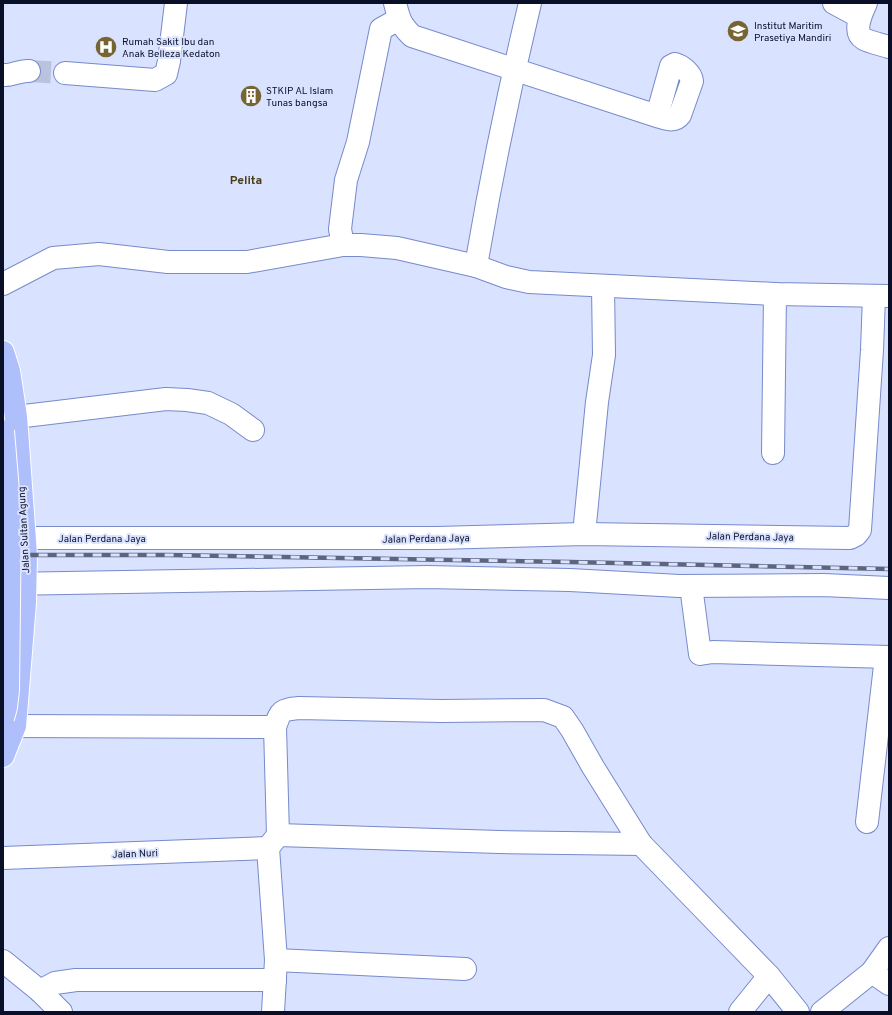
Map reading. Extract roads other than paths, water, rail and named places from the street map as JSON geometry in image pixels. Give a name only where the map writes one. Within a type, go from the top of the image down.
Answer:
[{"type":"main road","name":"Jalan Sultan Agung","points":[[3,352],[9,371],[11,453],[25,538],[26,555],[26,584],[9,722],[3,756]]},
{"type":"main road","points":[[9,722],[6,707],[8,690],[10,424]]},
{"type":"street","points":[[66,73],[155,80],[166,74],[170,61],[176,3]]},
{"type":"street","points":[[476,266],[514,69],[530,3]]},
{"type":"street","points":[[834,3],[862,18],[864,39],[889,47]]},
{"type":"street","points":[[343,245],[340,229],[346,180],[358,142],[381,29],[397,11],[404,28],[412,36],[657,116]]},
{"type":"street","points":[[3,76],[8,76],[24,70],[29,71]]},
{"type":"street","points":[[3,284],[53,258],[99,254],[168,262],[247,262],[343,245],[361,245],[397,248],[476,266],[506,277],[529,282],[775,294],[882,296],[880,350]]},
{"type":"street","points":[[584,534],[597,402],[604,355],[603,286]]},
{"type":"street","points":[[773,453],[775,294]]},
{"type":"street","name":"Jalan Perdana Jaya","points":[[3,538],[438,538],[584,534],[850,538],[856,535],[860,530],[880,350]]},
{"type":"street","points":[[10,424],[166,399],[208,403],[231,414],[253,430]]},
{"type":"street","points":[[3,584],[427,577],[570,580],[679,586],[823,585],[889,588]]},
{"type":"street","points":[[691,586],[700,654],[713,652],[888,657],[867,822]]},
{"type":"street","points":[[273,1012],[276,970],[273,842],[275,727],[279,716],[285,710],[299,708],[441,711],[544,710],[563,717],[572,730],[592,767],[641,844],[769,976],[798,1012]]},
{"type":"street","points":[[9,722],[275,727]]},
{"type":"street","name":"Jalan Nuri","points":[[3,858],[273,842],[499,842],[641,844]]},
{"type":"street","points":[[822,1012],[880,978],[889,948]]},
{"type":"street","points":[[3,961],[40,991],[61,1012]]},
{"type":"street","points":[[40,991],[55,983],[76,980],[276,970],[465,969]]},
{"type":"street","points":[[740,1012],[769,976]]},
{"type":"tunnel","points":[[29,71],[65,73]]},
{"type":"railway","points":[[3,551],[26,555],[169,555],[889,569]]},
{"type":"place","name":"Institut Maritim Prasetiya Mandiri","points":[[738,31]]},
{"type":"place","name":"Rumah Sakit Ibu dan Anak Belleza Kedaton","points":[[106,47]]},
{"type":"place","name":"STKIP AL Islam Tunas bangsa","points":[[251,96]]},
{"type":"district","name":"Pelita","points":[[246,180]]}]
